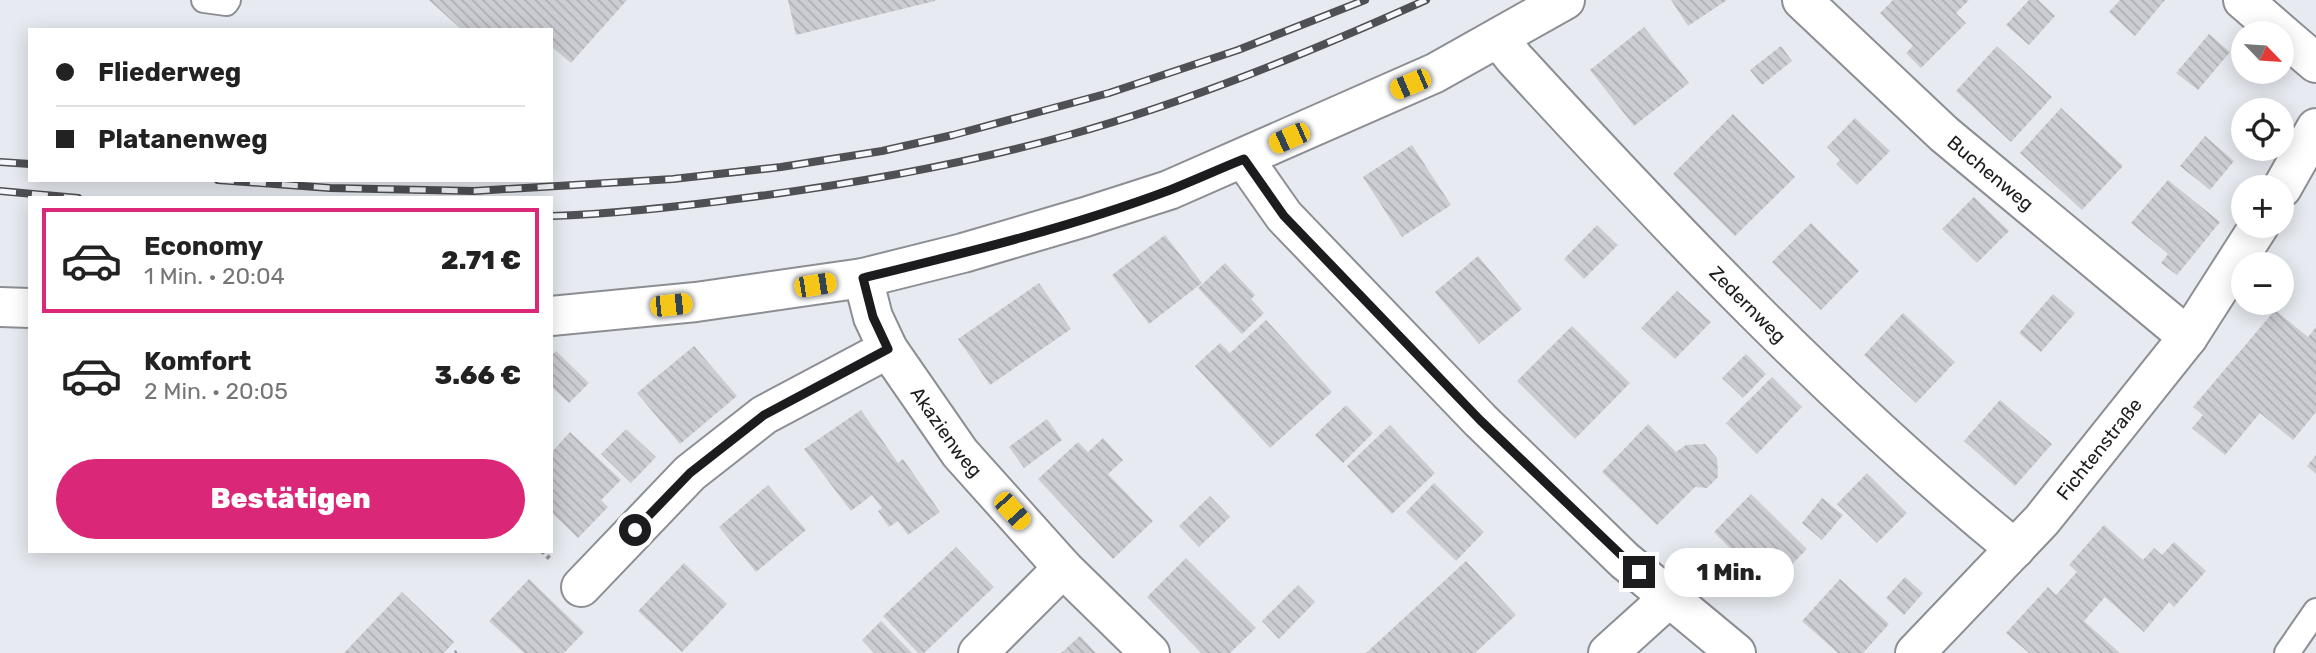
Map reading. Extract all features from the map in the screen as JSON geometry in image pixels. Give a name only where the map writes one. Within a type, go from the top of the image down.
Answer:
[{"type":"street","points":[[553,316],[696,302],[863,278],[964,253],[1085,217],[1169,190],[1244,159],[1434,73],[1565,0]]},
{"type":"street","name":"Buchenweg","points":[[1802,0],[1944,134],[2188,337]]},
{"type":"street","points":[[2243,0],[2266,21]]},
{"type":"street","name":"Zedernweg","points":[[1499,39],[1646,202],[1757,313],[1875,429],[2015,550]]},
{"type":"street","points":[[2294,45],[2316,63]]},
{"type":"street","points":[[2289,175],[2316,128]]},
{"type":"street","points":[[1244,159],[1284,216],[1480,420],[1624,560],[1736,653]]},
{"type":"street","name":"Fichtenstraße","points":[[1915,653],[2042,520],[2188,337],[2251,238]]},
{"type":"street","name":"Akazienweg","points":[[863,278],[873,317],[888,349],[960,453],[1063,568],[1150,653]]},
{"type":"street","points":[[0,307],[28,308]]},
{"type":"street","points":[[580,587],[690,473],[764,415],[888,349]]},
{"type":"street","points":[[978,653],[1063,568]]},
{"type":"street","points":[[1608,653],[1670,597]]},
{"type":"lane","points":[[204,0],[226,3],[228,0]]},
{"type":"lane","points":[[2287,653],[2316,611]]},
{"type":"building","points":[[429,0],[627,0],[571,63],[553,48],[553,28],[460,28]]},
{"type":"building","points":[[788,0],[935,0],[935,1],[796,35]]},
{"type":"building","points":[[1671,0],[1727,0],[1688,26]]},
{"type":"building","points":[[1893,0],[1969,0],[1956,13],[1966,23],[1921,68],[1906,53],[1913,46],[1880,13]]},
{"type":"building","points":[[2029,0],[2038,0],[2055,16],[2029,45],[2006,25]]},
{"type":"building","points":[[2120,0],[2165,0],[2135,36],[2109,12]]},
{"type":"building","points":[[1644,27],[1689,83],[1634,126],[1590,70]]},
{"type":"building","points":[[2209,34],[2230,52],[2198,90],[2176,73]]},
{"type":"building","points":[[1781,46],[1792,61],[1762,85],[1750,70]]},
{"type":"building","points":[[1997,46],[2052,97],[2011,142],[1956,91]]},
{"type":"building","points":[[2061,108],[2123,166],[2082,210],[2020,153]]},
{"type":"building","points":[[1733,114],[1795,177],[1735,236],[1673,174]]},
{"type":"building","points":[[1855,118],[1890,151],[1857,185],[1836,164],[1840,160],[1827,147]]},
{"type":"building","points":[[2205,136],[2234,161],[2210,190],[2180,166]]},
{"type":"building","points":[[1412,145],[1451,205],[1402,237],[1363,177]]},
{"type":"building","points":[[2168,180],[2220,222],[2177,275],[2161,263],[2168,254],[2131,223]]},
{"type":"building","points":[[1974,197],[2009,231],[1977,263],[1942,229]]},
{"type":"building","points":[[1811,223],[1859,271],[1821,310],[1772,262]]},
{"type":"building","points":[[1597,225],[1618,245],[1584,279],[1564,259]]},
{"type":"building","points":[[1165,235],[1202,283],[1149,324],[1112,275]]},
{"type":"building","points":[[1478,256],[1522,309],[1479,344],[1435,292]]},
{"type":"building","points":[[1225,263],[1255,295],[1251,299],[1264,313],[1242,334],[1198,288]]},
{"type":"building","points":[[1039,283],[1071,329],[990,385],[958,339]]},
{"type":"building","points":[[1677,291],[1711,322],[1675,359],[1641,328]]},
{"type":"building","points":[[2053,294],[2075,313],[2041,352],[2019,333]]},
{"type":"building","points":[[1903,313],[1955,362],[1916,403],[1864,355]]},
{"type":"building","points":[[2271,315],[2281,315],[2308,337],[2316,327],[2316,412],[2293,440],[2260,413],[2225,455],[2192,428],[2203,415],[2193,407]]},
{"type":"building","points":[[1266,320],[1332,392],[1270,448],[1195,366],[1220,343],[1230,353]]},
{"type":"building","points":[[1572,326],[1630,383],[1575,439],[1517,381]]},
{"type":"building","points":[[694,346],[737,396],[680,444],[637,393]]},
{"type":"building","points":[[556,351],[589,383],[569,403],[553,388],[553,354]]},
{"type":"building","points":[[1746,354],[1766,374],[1743,398],[1722,378]]},
{"type":"building","points":[[1772,377],[1802,407],[1757,454],[1726,423]]},
{"type":"building","points":[[2000,400],[2052,444],[2015,486],[1964,441]]},
{"type":"building","points":[[1346,405],[1373,433],[1343,463],[1315,435]]},
{"type":"building","points":[[861,410],[898,463],[903,459],[940,512],[908,535],[898,521],[889,527],[878,511],[882,508],[872,495],[851,511],[804,449]]},
{"type":"building","points":[[1047,419],[1062,440],[1024,468],[1009,447]]},
{"type":"building","points":[[1648,424],[1676,452],[1686,445],[1705,444],[1717,458],[1718,477],[1707,488],[1695,487],[1657,525],[1602,472]]},
{"type":"building","points":[[1390,425],[1435,473],[1392,514],[1347,466]]},
{"type":"building","points":[[626,429],[656,457],[631,483],[601,454]]},
{"type":"building","points":[[570,432],[621,480],[601,500],[608,507],[578,538],[553,514],[553,451]]},
{"type":"building","points":[[1103,438],[1123,460],[1108,474],[1153,521],[1113,559],[1038,479],[1078,442],[1088,452]]},
{"type":"building","points":[[2316,455],[2316,474],[2307,466]]},
{"type":"building","points":[[1867,473],[1907,513],[1877,543],[1837,504]]},
{"type":"building","points":[[1434,483],[1484,532],[1456,561],[1406,512]]},
{"type":"building","points":[[768,485],[806,530],[756,572],[719,527]]},
{"type":"building","points":[[1751,494],[1807,549],[1770,587],[1750,567],[1738,578],[1724,564],[1735,553],[1714,532]]},
{"type":"building","points":[[1210,496],[1230,517],[1199,547],[1179,526]]},
{"type":"building","points":[[1822,498],[1843,515],[1822,540],[1802,523]]},
{"type":"building","points":[[2104,525],[2143,560],[2154,548],[2162,555],[2174,542],[2206,571],[2174,607],[2169,602],[2144,632],[2105,597],[2084,621],[2120,653],[2029,653],[2006,633],[2048,587],[2056,595],[2077,572],[2069,565]]},
{"type":"building","points":[[956,547],[994,587],[924,653],[918,653],[883,616]]},
{"type":"building","points":[[1186,558],[1256,628],[1230,653],[1201,653],[1147,597]]},
{"type":"building","points":[[1466,561],[1516,615],[1475,653],[1366,653]]},
{"type":"building","points":[[684,563],[727,604],[682,652],[638,611]]},
{"type":"building","points":[[1905,577],[1923,593],[1904,615],[1886,598]]},
{"type":"building","points":[[529,579],[584,632],[564,653],[524,653],[489,621]]},
{"type":"building","points":[[1840,579],[1889,624],[1863,653],[1838,653],[1802,621]]},
{"type":"building","points":[[1298,585],[1315,602],[1279,639],[1262,621]]},
{"type":"building","points":[[402,592],[454,642],[444,653],[344,653]]},
{"type":"building","points":[[881,621],[912,653],[874,653],[862,640]]},
{"type":"building","points":[[1080,636],[1096,653],[1061,653]]},
{"type":"railway","points":[[246,182],[330,188],[474,191],[673,179],[781,167],[882,151],[1109,93],[1238,50],[1365,0]]},
{"type":"railway","points":[[553,216],[652,209],[792,192],[911,172],[990,155],[1069,135],[1160,107],[1294,57],[1426,0]]},
{"type":"railway","points":[[0,162],[28,164]]},
{"type":"railway","points":[[0,191],[56,196]]},
{"type":"route","points":[[635,530],[690,473],[764,415],[888,349],[873,317],[863,278],[964,253],[1085,217],[1169,190],[1244,159],[1284,216],[1480,420],[1639,572]]}]
